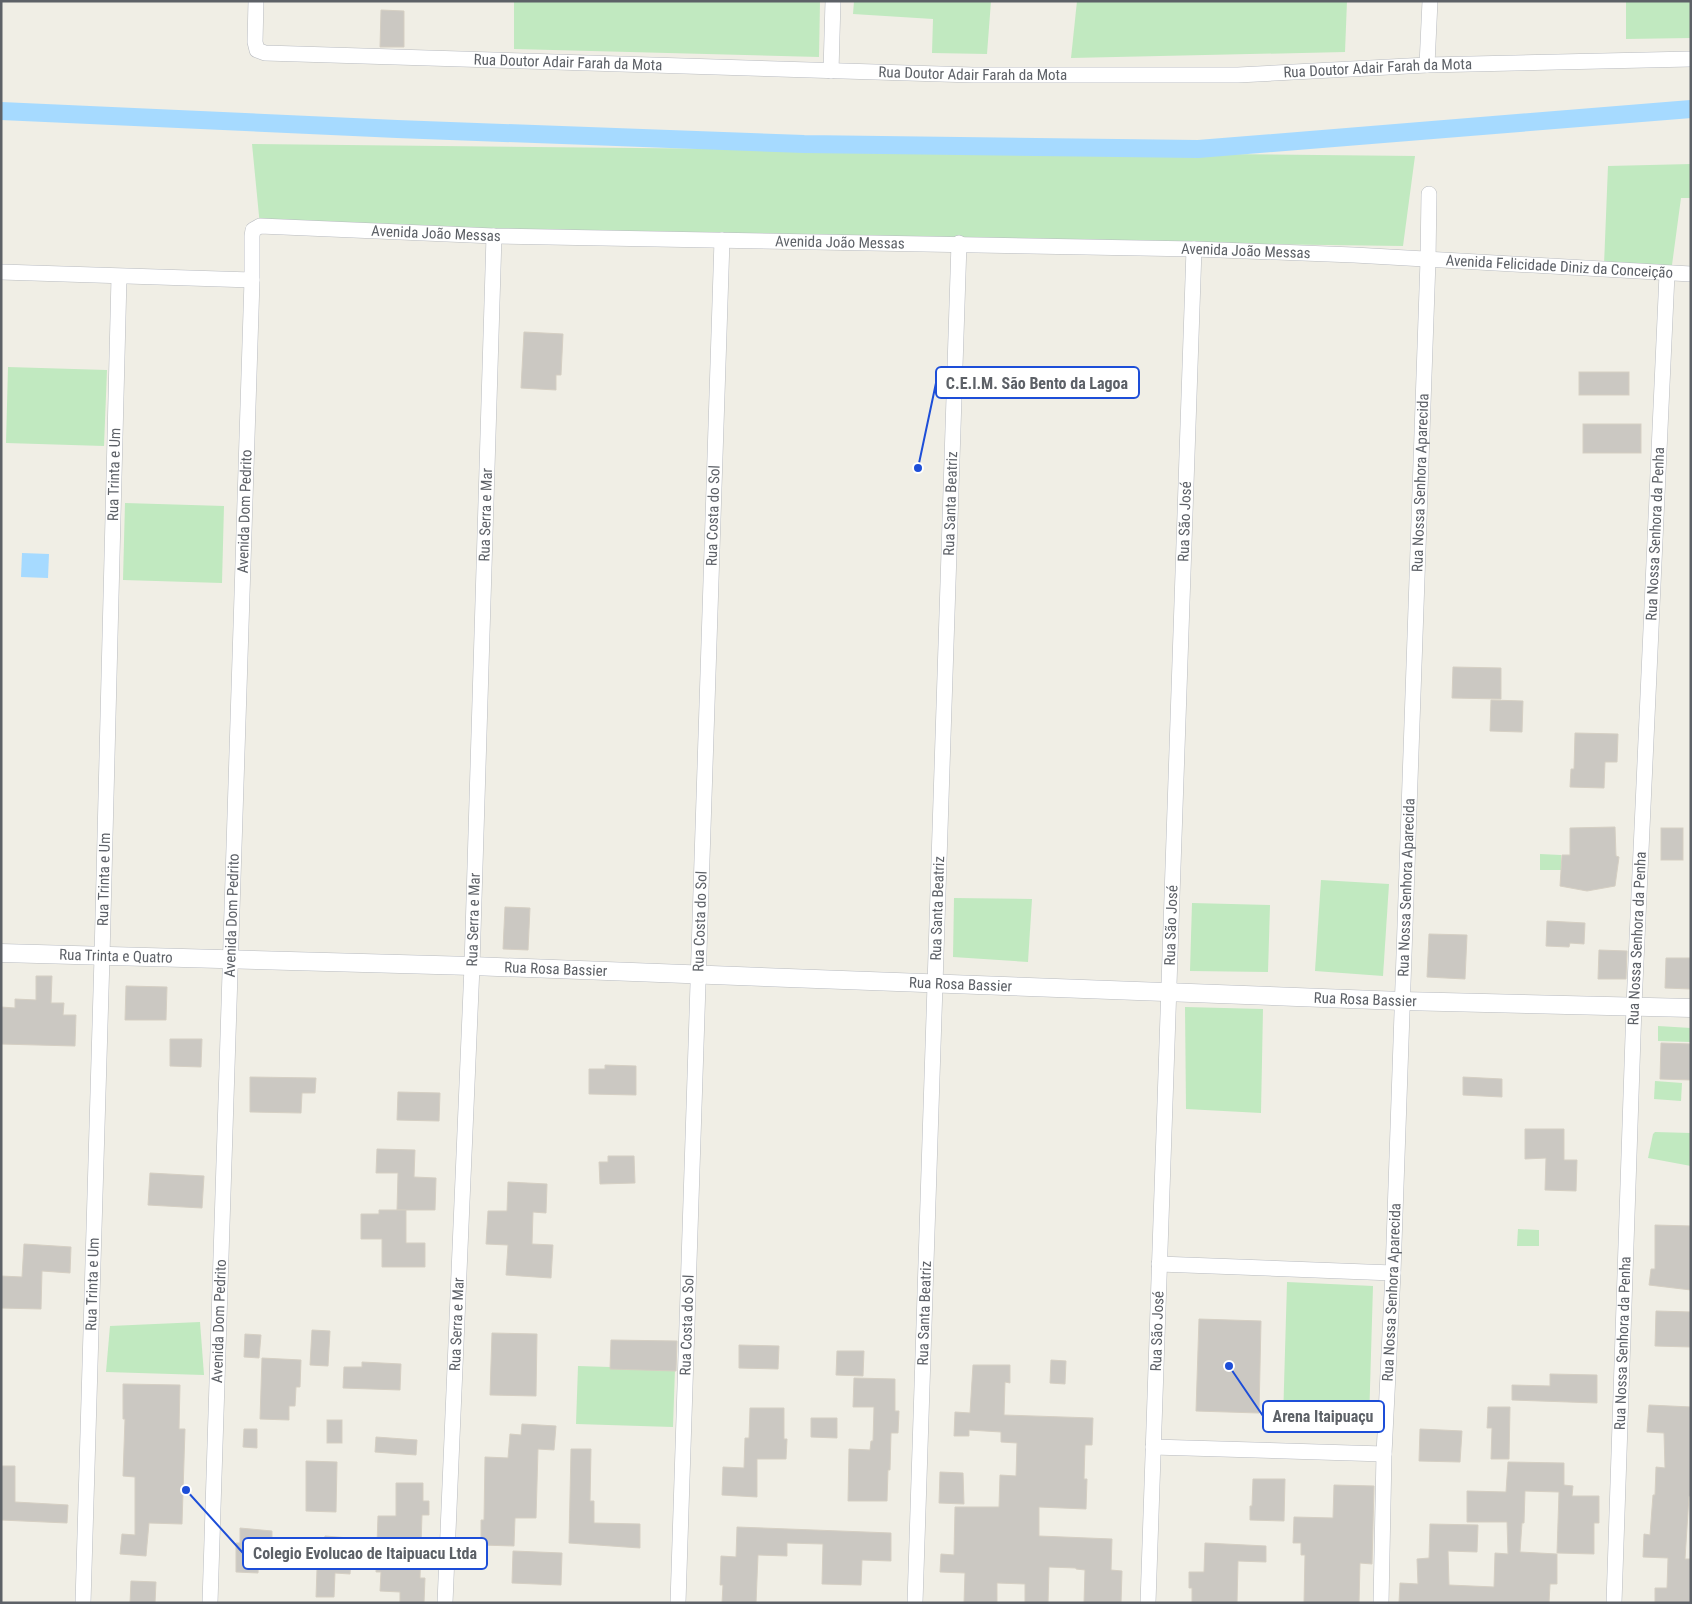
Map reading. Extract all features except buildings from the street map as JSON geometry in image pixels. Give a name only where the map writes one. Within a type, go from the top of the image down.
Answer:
[{"type":"street","name":"Rua Doutor Adair Farah da Mota","points":[[256,1],[256,50],[265,53],[973,75],[1238,75],[1427,66],[1691,59]]},
{"type":"street","points":[[831,70],[833,1]]},
{"type":"street","points":[[1427,66],[1430,1]]},
{"type":"street","name":"Rua Nossa Senhora Aparecida","points":[[1381,1603],[1384,1454],[1393,1272],[1429,194]]},
{"type":"street","name":"Avenida João Messas","points":[[253,230],[260,226],[494,236],[1194,249],[1354,255],[1428,260]]},
{"type":"street","name":"Avenida Dom Pedrito","points":[[210,1603],[253,230]]},
{"type":"street","name":"Rua Serra e Mar","points":[[445,1603],[472,966],[494,236]]},
{"type":"street","name":"Rua Costa do Sol","points":[[678,1603],[700,974],[722,240]]},
{"type":"street","name":"Rua Santa Beatriz","points":[[915,1603],[959,244]]},
{"type":"street","name":"Rua São José","points":[[1148,1603],[1158,1264],[1194,249]]},
{"type":"street","name":"Avenida Felicidade Diniz da Conceição","points":[[1428,260],[1691,274]]},
{"type":"street","points":[[1,272],[252,280]]},
{"type":"street","name":"Rua Nossa Senhora da Penha","points":[[1614,1603],[1634,1006],[1667,274]]},
{"type":"street","name":"Rua Trinta e Um","points":[[82,1603],[102,957],[119,277]]},
{"type":"street","name":"Rua Trinta e Quatro","points":[[1,953],[230,959]]},
{"type":"street","name":"Rua Rosa Bassier","points":[[230,959],[936,982],[1402,1001],[1691,1008]]},
{"type":"street","points":[[1158,1264],[1393,1272]]},
{"type":"street","points":[[1153,1447],[1384,1454]]},
{"type":"green space","points":[[514,1],[820,1],[819,57],[514,49]]},
{"type":"green space","points":[[854,1],[991,1],[987,54],[932,53],[933,19],[853,14]]},
{"type":"green space","points":[[1077,1],[1347,1],[1345,52],[1071,58]]},
{"type":"green space","points":[[1626,1],[1691,1],[1691,38],[1626,39]]},
{"type":"green space","points":[[252,144],[1415,156],[1403,246],[253,230],[260,226]]},
{"type":"green space","points":[[1691,164],[1691,198],[1681,198],[1672,265],[1604,265],[1608,166]]},
{"type":"green space","points":[[8,367],[107,370],[104,446],[6,443]]},
{"type":"green space","points":[[125,503],[224,506],[222,583],[123,580]]},
{"type":"green space","points":[[1540,854],[1561,855],[1561,870],[1540,870]]},
{"type":"green space","points":[[1321,880],[1389,884],[1383,976],[1315,971]]},
{"type":"green space","points":[[954,898],[1032,899],[1028,962],[953,957]]},
{"type":"green space","points":[[1192,903],[1270,905],[1268,972],[1190,971]]},
{"type":"green space","points":[[1185,1007],[1263,1009],[1261,1113],[1186,1109]]},
{"type":"green space","points":[[1658,1026],[1691,1028],[1691,1042],[1658,1041]]},
{"type":"green space","points":[[1655,1081],[1682,1083],[1681,1101],[1654,1099]]},
{"type":"green space","points":[[1655,1132],[1691,1133],[1691,1166],[1648,1158]]},
{"type":"green space","points":[[1518,1229],[1539,1230],[1539,1246],[1517,1246]]},
{"type":"green space","points":[[1287,1282],[1373,1286],[1369,1422],[1283,1420]]},
{"type":"green space","points":[[200,1322],[204,1375],[106,1372],[110,1326]]},
{"type":"green space","points":[[578,1366],[675,1369],[673,1427],[576,1424]]},
{"type":"water","points":[[22,553],[49,554],[48,578],[21,577]]},
{"type":"waterway","points":[[1,111],[397,129],[804,144],[1198,149],[1691,109]]},
{"type":"place","name":"C.E.I.M. São Bento da Lagoa","points":[[918,468]]},
{"type":"place","name":"Arena Itaipuaçu","points":[[1229,1366]]},
{"type":"place","name":"Colegio Evolucao de Itaipuacu Ltda","points":[[186,1490]]}]
